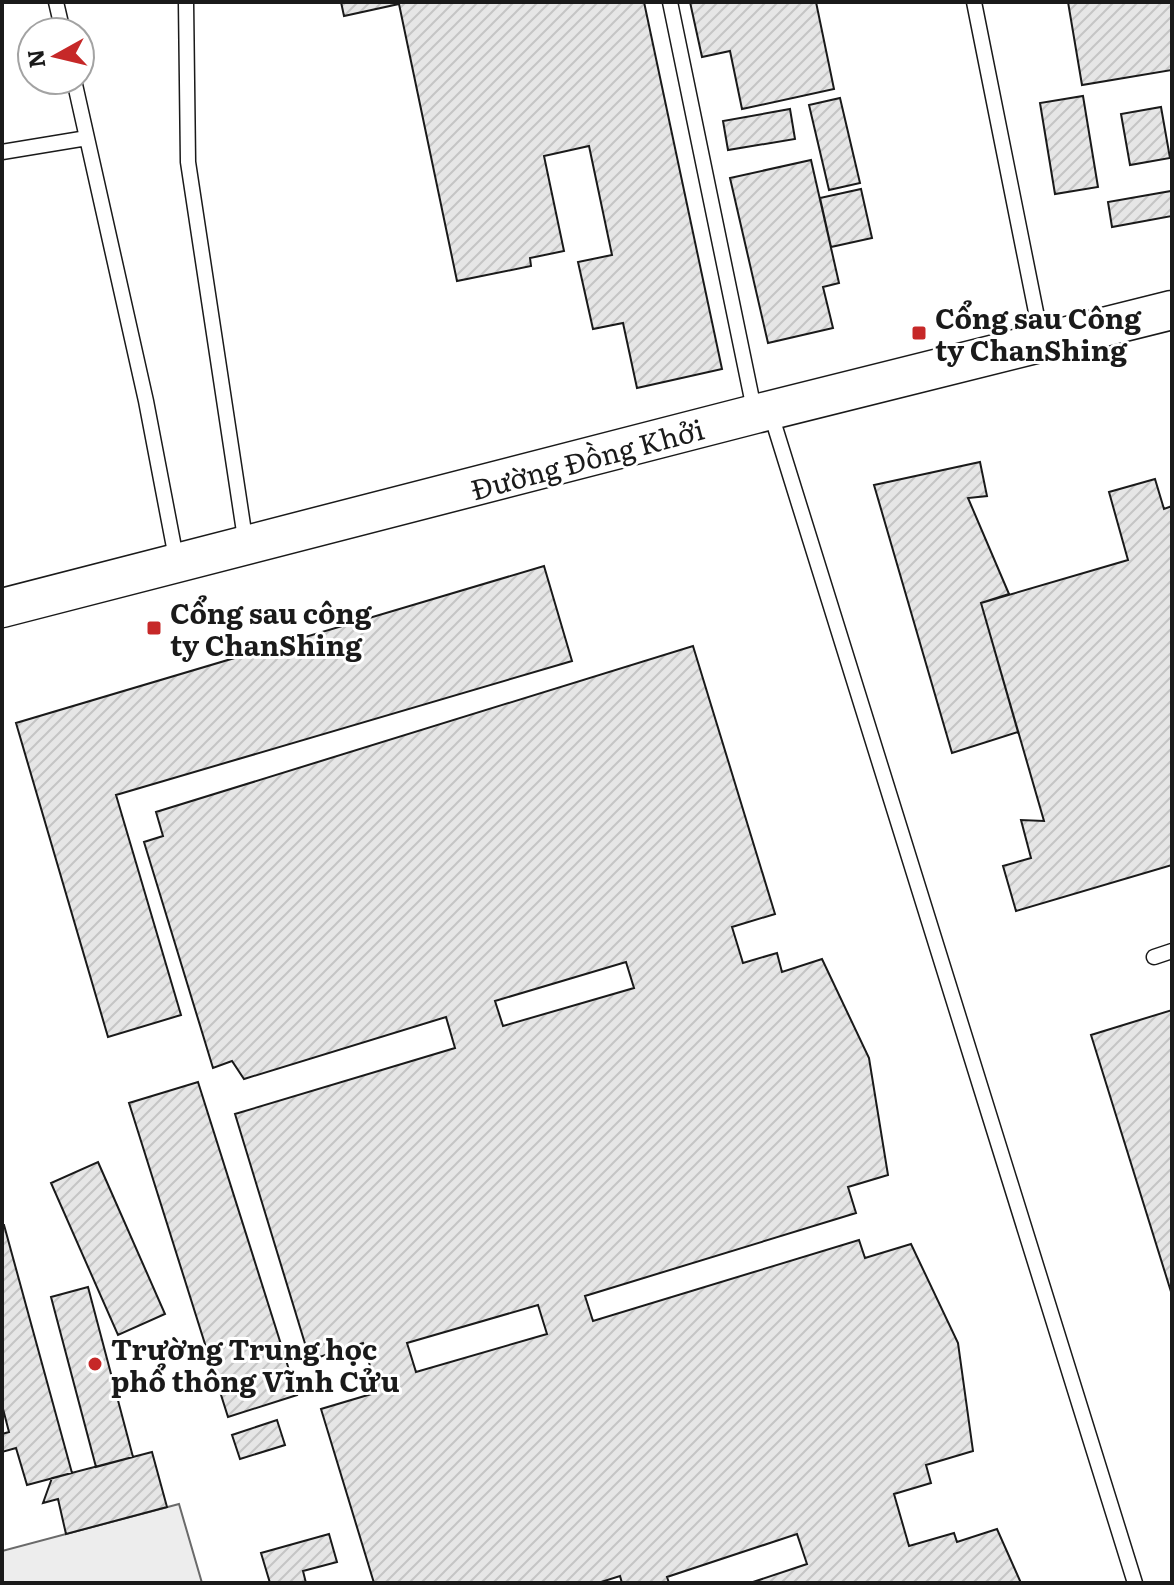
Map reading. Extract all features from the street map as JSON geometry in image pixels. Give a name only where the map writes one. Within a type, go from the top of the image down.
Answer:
[{"type":"main road","name":"Đường Đồng Khởi","points":[[2,608],[1172,310]]},
{"type":"lane","points":[[186,2],[188,162],[246,546]]},
{"type":"lane","points":[[670,2],[762,412],[1135,1583]]},
{"type":"lane","points":[[974,2],[1043,343]]},
{"type":"lane","points":[[78,96],[146,401],[177,563]]},
{"type":"lane","points":[[2,152],[87,138]]},
{"type":"lane","points":[[1154,957],[1172,951]]},
{"type":"shaded area","points":[[179,1504],[202,1583],[2,1583],[2,1551]]},
{"type":"building","points":[[341,2],[644,2],[722,369],[637,388],[623,323],[593,329],[578,262],[612,255],[589,146],[544,156],[564,251],[530,258],[531,266],[457,281],[399,4],[344,16]]},
{"type":"building","points":[[690,2],[816,2],[834,89],[742,109],[730,51],[702,57]]},
{"type":"building","points":[[1068,2],[1172,2],[1172,70],[1082,85]]},
{"type":"building","points":[[1083,96],[1098,187],[1055,194],[1040,103]]},
{"type":"building","points":[[840,98],[860,183],[829,190],[809,105]]},
{"type":"building","points":[[1161,107],[1170,158],[1130,165],[1121,114]]},
{"type":"building","points":[[790,109],[795,139],[728,150],[723,121]]},
{"type":"building","points":[[811,160],[839,283],[823,287],[833,328],[768,343],[730,178]]},
{"type":"building","points":[[861,189],[872,238],[831,247],[820,198]]},
{"type":"building","points":[[1171,191],[1172,216],[1112,227],[1108,202]]},
{"type":"building","points":[[980,462],[987,496],[968,498],[1009,594],[981,603],[1018,732],[952,753],[874,485]]},
{"type":"building","points":[[1155,479],[1164,509],[1172,506],[1172,865],[1016,911],[1003,866],[1031,858],[1021,820],[1044,821],[981,603],[1128,560],[1109,492]]},
{"type":"building","points":[[544,566],[572,661],[116,795],[181,1015],[108,1037],[16,723]]},
{"type":"building","points":[[693,646],[775,914],[732,927],[743,963],[777,953],[782,972],[822,959],[869,1058],[888,1175],[848,1187],[856,1213],[585,1296],[593,1321],[859,1240],[865,1258],[911,1244],[958,1343],[973,1451],[926,1465],[931,1483],[894,1494],[909,1546],[954,1533],[957,1542],[997,1529],[1021,1583],[750,1583],[807,1564],[797,1534],[667,1577],[669,1583],[622,1583],[620,1576],[598,1583],[374,1583],[321,1409],[378,1392],[363,1343],[310,1360],[235,1114],[455,1048],[446,1017],[244,1079],[232,1061],[213,1068],[144,842],[163,836],[156,812]],"holes":[[[626,962],[634,988],[503,1026],[495,1001]],[[538,1305],[547,1334],[416,1372],[407,1343]]]},
{"type":"building","points":[[1172,1010],[1172,1295],[1091,1035]]},
{"type":"building","points":[[198,1082],[297,1395],[228,1417],[129,1103]]},
{"type":"building","points":[[98,1162],[165,1314],[118,1335],[51,1183]]},
{"type":"building","points":[[2,1225],[72,1473],[27,1485],[16,1448],[2,1452],[2,1434],[9,1432],[2,1405]]},
{"type":"building","points":[[88,1287],[133,1457],[96,1467],[51,1297]]},
{"type":"building","points":[[277,1420],[285,1445],[240,1459],[232,1435]]},
{"type":"building","points":[[152,1452],[167,1507],[66,1534],[58,1499],[43,1503],[52,1478]]},
{"type":"building","points":[[329,1534],[337,1562],[303,1571],[306,1583],[270,1583],[261,1553]]},
{"type":"place","name":"Cổng sau Công ty ChanShing","points":[[919,333]]},
{"type":"place","name":"Cổng sau công ty ChanShing","points":[[154,628]]},
{"type":"place","name":"Trường Trung học phổ thông Vĩnh Cửu","points":[[95,1364]]}]
